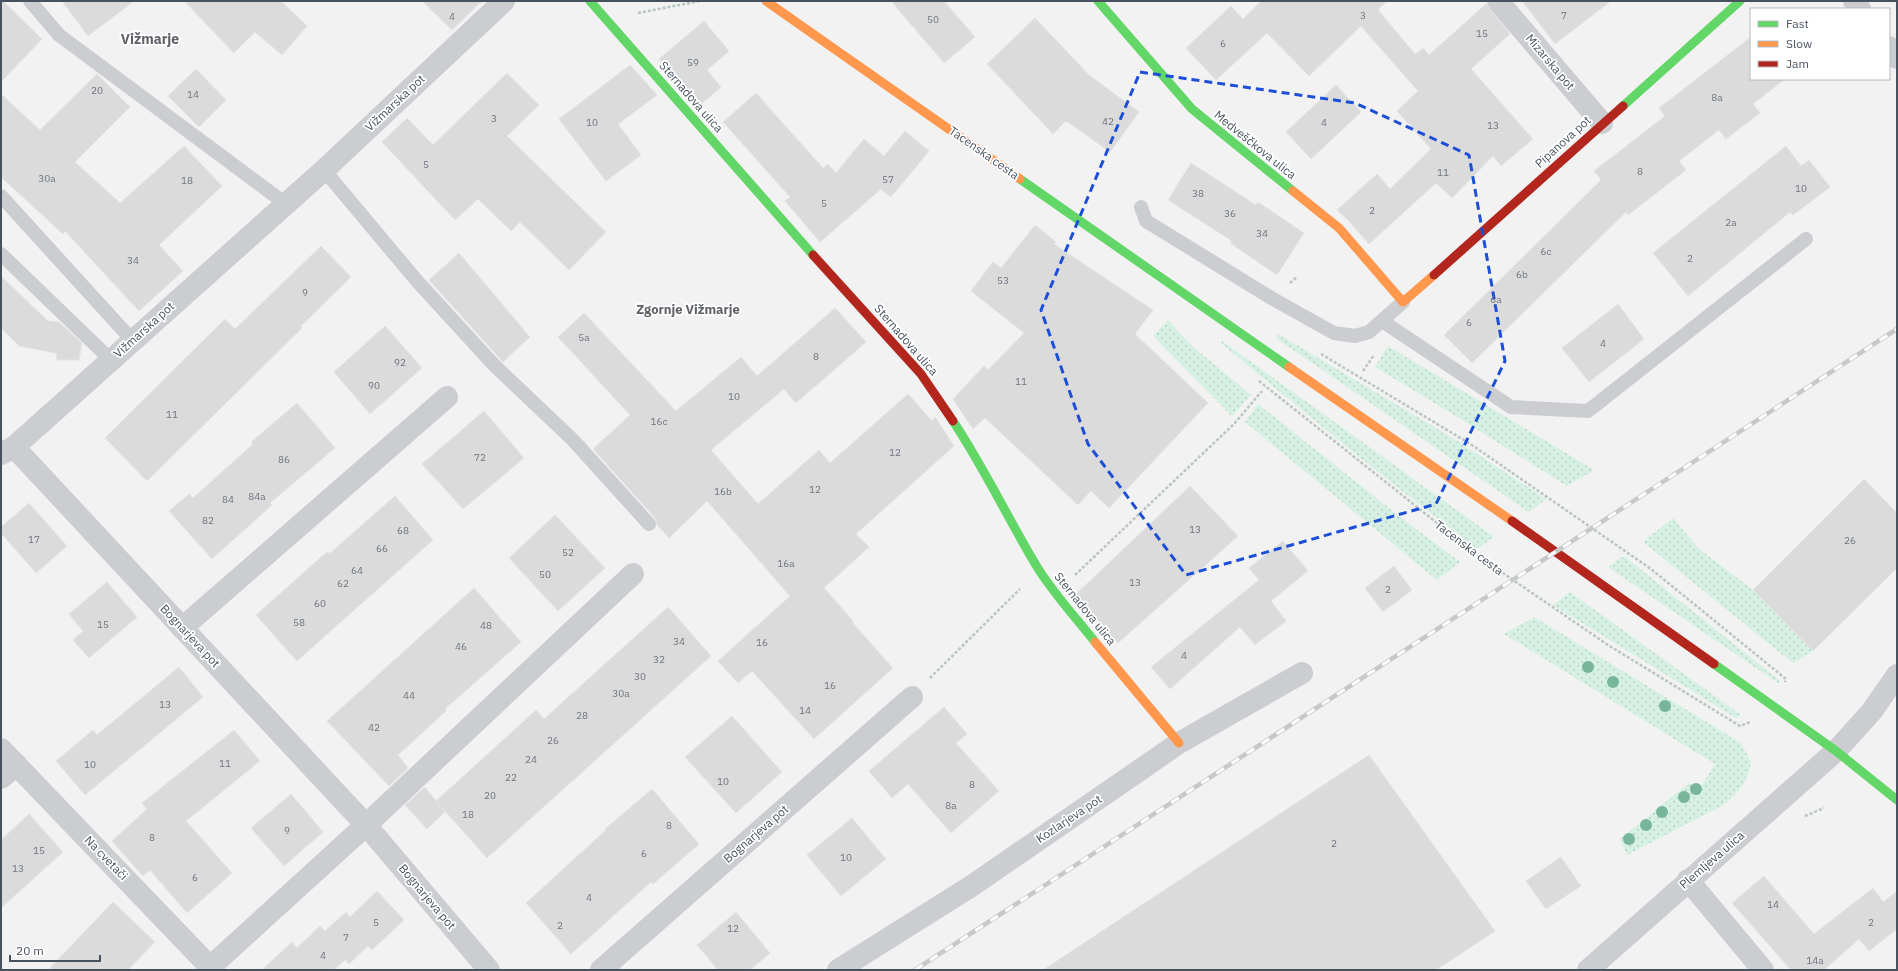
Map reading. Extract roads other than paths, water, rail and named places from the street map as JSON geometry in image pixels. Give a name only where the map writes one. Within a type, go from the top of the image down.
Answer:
[{"type":"street","name":"Vižmarska pot","points":[[7,450],[133,341],[324,170],[504,1]]},
{"type":"street","name":"Sternadova ulica","points":[[590,1],[794,233],[921,374],[970,447],[1039,570],[1056,594],[1179,743]]},
{"type":"street","name":"Tacenska cesta","points":[[766,1],[1506,517],[1836,751],[1897,800]]},
{"type":"street","name":"Medveščkova ulica","points":[[1098,1],[1192,109],[1339,228],[1403,302]]},
{"type":"street","name":"Mizarska pot","points":[[1498,1],[1602,124]]},
{"type":"street","name":"Pipanova pot","points":[[1403,302],[1740,1]]},
{"type":"street","points":[[1890,48],[1897,58]]},
{"type":"street","points":[[182,628],[448,397]]},
{"type":"street","name":"Bognarjeva pot","points":[[7,450],[182,628],[366,825],[489,970]]},
{"type":"street","points":[[210,969],[366,825],[633,574]]},
{"type":"street","name":"Kozlarjeva pot","points":[[838,970],[973,884],[1179,743],[1302,673]]},
{"type":"street","points":[[1836,751],[1872,711],[1897,675]]},
{"type":"street","name":"Bognarjeva pot","points":[[601,970],[912,697]]},
{"type":"street","name":"Na cvetači","points":[[1,749],[9,771],[210,969]]},
{"type":"street","name":"Plemljeva ulica","points":[[1588,970],[1688,880],[1836,751]]},
{"type":"street","points":[[1688,880],[1763,970]]},
{"type":"lane","points":[[30,1],[59,34],[286,204]]},
{"type":"lane","points":[[324,170],[418,282],[494,365],[573,440],[649,524]]},
{"type":"lane","points":[[1,196],[133,341]]},
{"type":"lane","points":[[1141,207],[1146,222],[1273,299],[1334,333],[1355,336],[1369,332],[1403,302]]},
{"type":"lane","points":[[1382,321],[1511,407],[1588,411],[1806,240]]},
{"type":"lane","points":[[1,254],[111,360]]},
{"type":"railway","points":[[915,970],[1897,329]]},
{"type":"district","name":"Vižmarje","points":[[150,39]]},
{"type":"district","name":"Zgornje Vižmarje","points":[[688,309]]}]
